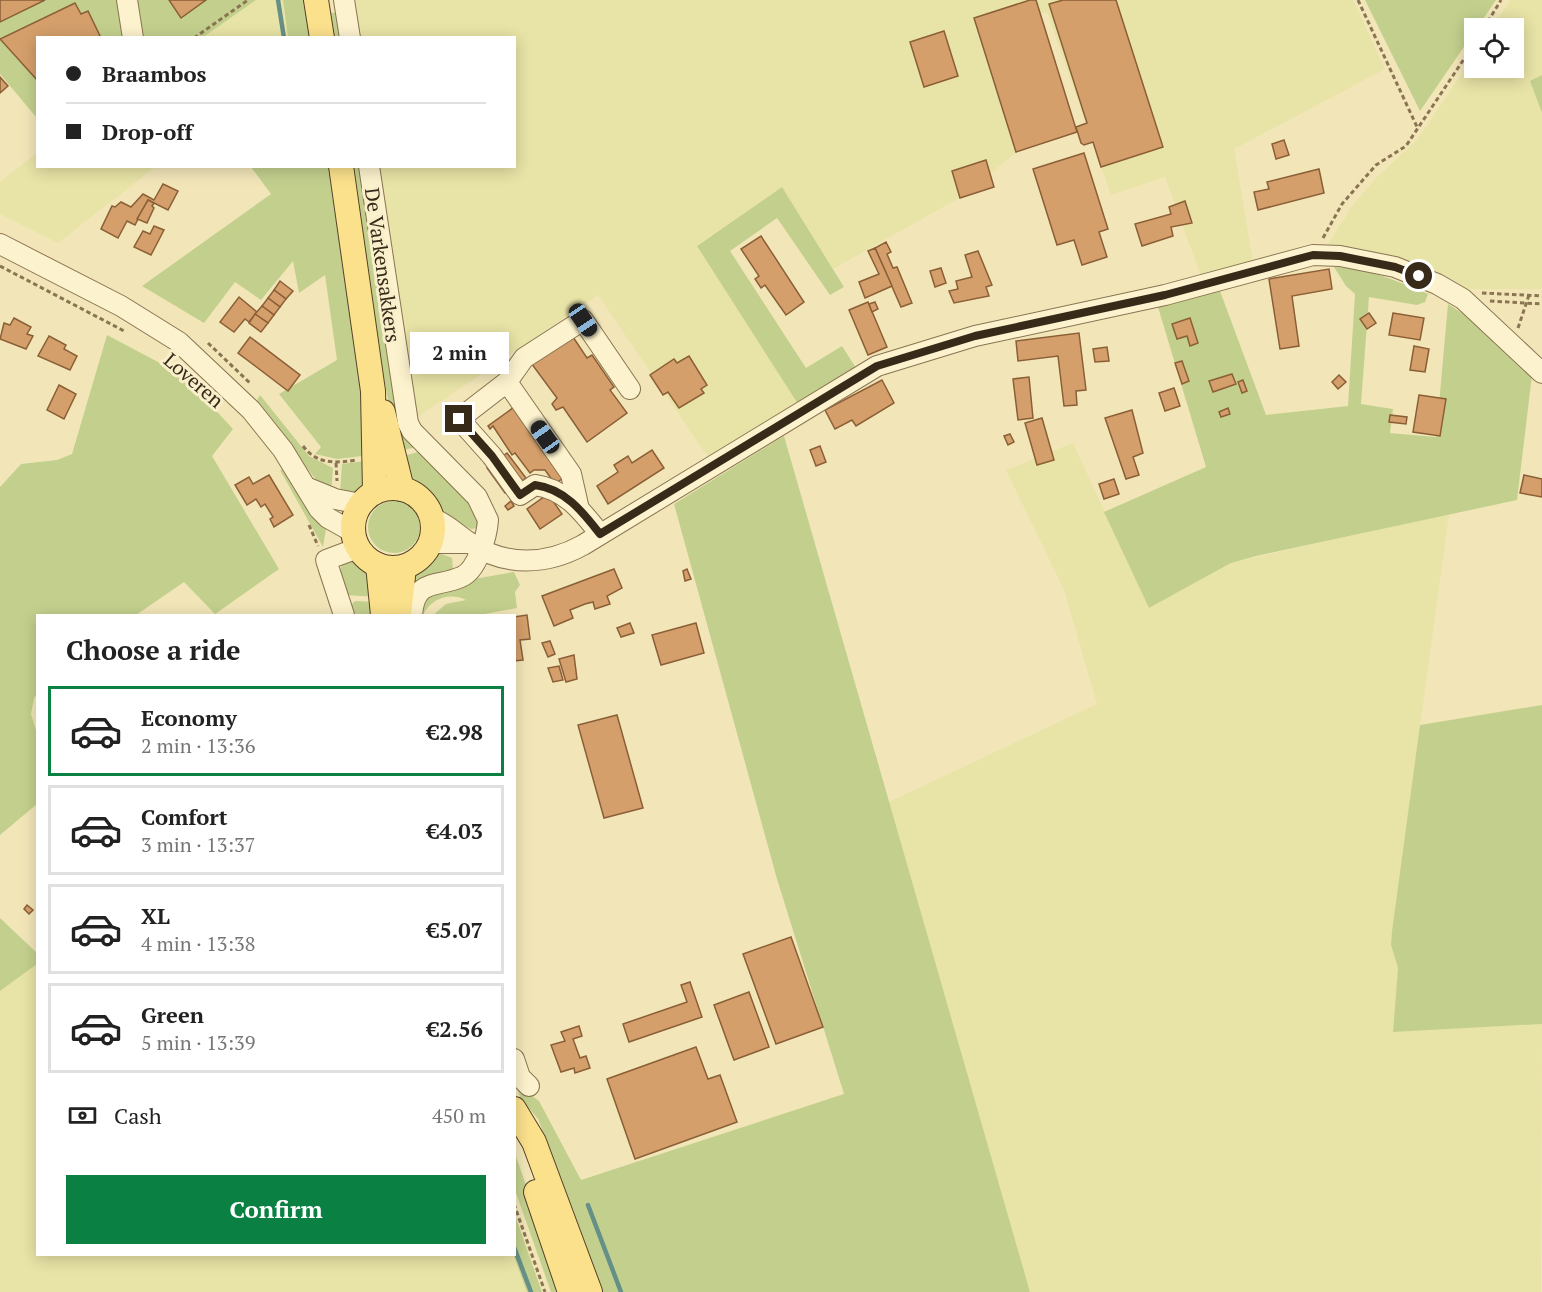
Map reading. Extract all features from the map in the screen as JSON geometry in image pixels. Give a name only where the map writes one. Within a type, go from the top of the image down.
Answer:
[{"type":"main road","points":[[316,0],[322,36]]},
{"type":"main road","points":[[341,168],[373,391],[368,498]]},
{"type":"main road","points":[[373,391],[387,422],[402,489]]},
{"type":"main road","points":[[378,566],[404,567],[423,554],[430,543],[433,530],[432,518],[420,499],[402,489],[393,488],[368,498],[356,512],[355,540],[378,566],[383,614]]},
{"type":"main road","points":[[399,614],[400,584],[404,567]]},
{"type":"main road","points":[[516,1112],[534,1142],[590,1292]]},
{"type":"main road","points":[[516,1131],[570,1292]]},
{"type":"street","points":[[127,0],[133,36]]},
{"type":"street","points":[[344,0],[350,36]]},
{"type":"street","name":"De Varkensakkers","points":[[369,168],[408,423],[412,431],[482,507],[488,524],[475,546],[473,567],[463,577],[428,585],[413,602],[412,614]]},
{"type":"street","name":"Loveren","points":[[0,244],[121,306],[179,342],[251,410],[283,450],[319,509],[355,540]]},
{"type":"street","points":[[430,543],[475,546],[513,560],[540,561],[565,555],[877,366],[975,336],[1165,295],[1313,255],[1340,256],[1395,267],[1456,296],[1542,373]]},
{"type":"street","points":[[600,534],[578,505],[548,487],[535,485],[520,495],[492,456],[459,419],[507,382],[524,358],[583,320],[630,389]]},
{"type":"street","points":[[507,382],[571,474],[578,505]]},
{"type":"street","points":[[308,488],[335,500],[368,498]]},
{"type":"street","points":[[432,518],[449,525],[475,546]]},
{"type":"street","points":[[344,614],[326,560],[355,540]]},
{"type":"street","points":[[516,1065],[520,1077],[529,1086]]},
{"type":"path","points":[[197,36],[248,0]]},
{"type":"path","points":[[1358,0],[1418,129]]},
{"type":"path","points":[[1490,18],[1501,0]]},
{"type":"path","points":[[1313,255],[1342,204],[1376,165],[1407,146],[1464,59]]},
{"type":"path","points":[[0,266],[132,334]]},
{"type":"path","points":[[1512,345],[1529,295]]},
{"type":"path","points":[[1456,296],[1542,296]]},
{"type":"path","points":[[1456,296],[1542,304]]},
{"type":"path","points":[[306,518],[326,560]]},
{"type":"path","points":[[516,1210],[545,1292]]},
{"type":"shaded area","points":[[256,0],[283,0],[288,36],[205,36]]},
{"type":"shaded area","points":[[351,0],[1353,0],[1385,69],[1234,149],[1253,262],[1201,276],[1165,177],[1111,195],[1047,12],[986,27],[1016,152],[968,193],[833,269],[782,187],[697,245],[798,404],[708,457],[598,295],[416,418],[376,168],[516,168],[516,36],[357,36]]},
{"type":"shaded area","points":[[1510,0],[1542,0],[1542,75],[1530,81],[1542,113],[1542,289],[1463,289],[1403,261],[1359,249],[1327,246],[1353,205],[1376,178],[1417,140],[1464,70],[1464,78],[1524,78],[1524,18],[1498,18]]},
{"type":"shaded area","points":[[36,154],[36,168],[154,168],[58,243],[0,214],[0,182]]},
{"type":"shaded area","points":[[1073,443],[1149,608],[1234,562],[1449,514],[1392,931],[1391,945],[1398,968],[1393,1032],[1542,1024],[1541,1292],[1030,1292],[889,802],[1097,704],[1064,590],[1006,470]]},
{"type":"shaded area","points":[[36,965],[36,1256],[514,1256],[527,1292],[0,1292],[0,991]]},
{"type":"green space","points":[[0,0],[120,0],[126,36],[36,36],[36,117],[0,74]]},
{"type":"green space","points":[[136,0],[256,0],[205,36],[141,36]]},
{"type":"green space","points":[[283,0],[308,0],[314,36],[288,36]]},
{"type":"green space","points":[[1365,0],[1496,0],[1484,18],[1464,18],[1464,47],[1420,111]]},
{"type":"green space","points":[[344,12],[347,36],[331,36],[327,13]]},
{"type":"green space","points":[[1542,75],[1542,113],[1530,81]]},
{"type":"green space","points":[[252,168],[332,168],[371,455],[337,459],[315,454],[321,447],[279,394],[337,360],[325,275],[299,293],[293,261],[261,300],[235,282],[204,323],[142,286],[271,194]]},
{"type":"green space","points":[[350,168],[367,168],[417,447],[398,451],[376,338]]},
{"type":"green space","points":[[782,187],[844,287],[830,295],[777,218],[730,251],[806,368],[842,346],[856,368],[798,404],[697,246]]},
{"type":"green space","points":[[1334,267],[1371,273],[1428,294],[1425,302],[1417,305],[1369,297],[1361,404],[1393,409],[1390,433],[1436,437],[1448,304],[1474,321],[1532,375],[1517,500],[1231,563],[1149,608],[1104,512],[1206,467],[1158,307],[1220,291],[1266,415],[1348,406],[1355,294],[1346,286]]},
{"type":"green space","points":[[107,335],[158,362],[197,390],[233,429],[212,456],[279,569],[215,614],[184,582],[137,614],[36,614],[36,695],[31,714],[36,731],[36,805],[0,835],[0,487],[21,464],[57,460],[72,454]]},
{"type":"green space","points":[[260,395],[309,456],[333,468],[331,492],[317,481],[256,402]]},
{"type":"green space","points":[[784,436],[1030,1292],[603,1292],[538,1119],[521,1099],[516,1084],[539,1101],[581,1180],[844,1094],[777,879],[674,504]]},
{"type":"green space","points":[[426,450],[479,507],[478,528],[471,529],[441,513],[426,492],[409,480],[399,457]]},
{"type":"green space","points":[[372,460],[366,486],[355,493],[340,494],[342,464]]},
{"type":"green space","points":[[285,469],[327,523],[323,547],[280,470]]},
{"type":"green space","points":[[394,501],[404,503],[412,509],[418,517],[420,527],[418,537],[412,545],[404,551],[394,553],[384,551],[376,545],[370,537],[368,527],[370,517],[376,509],[384,503]]},
{"type":"green space","points":[[439,553],[452,558],[453,570],[405,589],[412,573]]},
{"type":"green space","points":[[348,561],[365,567],[371,577],[376,597],[346,595],[339,576],[342,564]]},
{"type":"green space","points":[[514,572],[520,585],[515,592],[517,608],[484,614],[434,614],[446,604],[466,600],[447,597],[431,604],[424,614],[417,614],[433,586]]},
{"type":"green space","points":[[355,601],[377,602],[377,614],[351,614],[349,607]]},
{"type":"green space","points":[[1542,705],[1542,1024],[1393,1032],[1398,968],[1391,945],[1392,931],[1420,725]]},
{"type":"green space","points":[[0,918],[36,952],[36,965],[0,991]]},
{"type":"green space","points":[[516,1157],[564,1292],[551,1292],[516,1193]]},
{"type":"green space","points":[[516,1218],[542,1292],[527,1292],[514,1256],[516,1256]]},
{"type":"building","points":[[0,0],[45,0],[0,22]]},
{"type":"building","points":[[169,0],[206,0],[181,18]]},
{"type":"building","points":[[1036,0],[1077,132],[1016,152],[974,18]]},
{"type":"building","points":[[1063,0],[1116,0],[1163,147],[1101,167],[1093,142],[1084,145],[1081,143],[1076,127],[1087,123],[1049,4]]},
{"type":"building","points":[[75,3],[81,14],[88,11],[100,36],[36,36],[36,79],[0,39]]},
{"type":"building","points":[[944,31],[958,76],[924,87],[910,42]]},
{"type":"building","points":[[0,77],[8,86],[0,93]]},
{"type":"building","points":[[1284,140],[1289,155],[1276,159],[1272,144]]},
{"type":"building","points":[[1084,153],[1108,229],[1099,232],[1107,257],[1082,265],[1074,240],[1057,245],[1033,169]]},
{"type":"building","points":[[986,160],[994,187],[960,198],[952,171]]},
{"type":"building","points":[[1319,169],[1324,193],[1258,210],[1254,192],[1269,189],[1267,182]]},
{"type":"building","points":[[163,184],[178,191],[168,210],[148,200],[135,225],[127,221],[118,238],[101,229],[112,206],[115,207],[121,202],[131,207],[143,194],[154,200]]},
{"type":"building","points":[[148,200],[154,203],[152,206],[154,208],[147,223],[137,219]]},
{"type":"building","points":[[1185,201],[1192,223],[1171,227],[1173,236],[1142,246],[1135,224],[1171,214],[1169,207]]},
{"type":"building","points":[[154,226],[164,230],[151,255],[134,247],[143,231],[150,234]]},
{"type":"building","points":[[761,236],[804,302],[786,315],[765,285],[761,288],[755,279],[759,276],[741,249]]},
{"type":"building","points":[[886,242],[891,252],[887,254],[893,268],[897,267],[912,303],[901,307],[875,248]]},
{"type":"building","points":[[875,248],[892,286],[865,298],[859,282],[879,274],[868,251]]},
{"type":"building","points":[[978,251],[992,285],[986,287],[989,296],[954,303],[949,291],[958,289],[956,281],[972,277],[965,255]]},
{"type":"building","points":[[941,268],[946,283],[935,287],[930,271]]},
{"type":"building","points":[[1329,269],[1332,289],[1292,296],[1299,346],[1280,349],[1269,279]]},
{"type":"building","points":[[280,281],[293,291],[286,299],[274,290]]},
{"type":"building","points":[[274,290],[286,299],[280,307],[268,298]]},
{"type":"building","points":[[239,297],[257,312],[249,322],[245,319],[234,332],[220,322]]},
{"type":"building","points":[[268,298],[280,307],[274,315],[262,306]]},
{"type":"building","points":[[868,302],[887,347],[868,355],[849,310]]},
{"type":"building","points":[[875,302],[878,309],[872,312],[869,304]]},
{"type":"building","points":[[262,306],[274,315],[268,323],[255,314]]},
{"type":"building","points":[[1369,313],[1376,323],[1367,329],[1360,319]]},
{"type":"building","points":[[1393,313],[1424,318],[1420,340],[1389,335]]},
{"type":"building","points":[[255,314],[268,323],[261,332],[249,323]]},
{"type":"building","points":[[14,318],[31,327],[27,334],[33,336],[26,349],[0,339],[4,323],[10,325]]},
{"type":"building","points":[[1190,318],[1198,343],[1190,346],[1187,336],[1177,339],[1172,324]]},
{"type":"building","points":[[1079,333],[1086,390],[1076,391],[1077,405],[1064,406],[1058,356],[1018,361],[1016,341]]},
{"type":"building","points":[[571,334],[587,358],[592,355],[614,387],[610,390],[627,413],[587,442],[563,407],[556,410],[552,404],[557,398],[531,363]]},
{"type":"building","points":[[49,336],[66,345],[64,349],[77,356],[70,370],[38,356]]},
{"type":"building","points":[[250,337],[300,375],[288,391],[238,353]]},
{"type":"building","points":[[1414,346],[1429,349],[1425,372],[1410,370]]},
{"type":"building","points":[[1107,347],[1109,361],[1095,362],[1093,349]]},
{"type":"building","points":[[689,356],[707,385],[701,389],[704,393],[679,408],[668,392],[663,395],[650,375],[674,359],[677,363]]},
{"type":"building","points":[[1182,361],[1189,381],[1182,384],[1175,363]]},
{"type":"building","points":[[1232,374],[1236,384],[1213,392],[1209,381]]},
{"type":"building","points":[[1339,375],[1346,382],[1338,389],[1332,382]]},
{"type":"building","points":[[1029,377],[1033,418],[1018,420],[1013,379]]},
{"type":"building","points":[[882,380],[894,403],[856,426],[852,420],[835,429],[825,410]]},
{"type":"building","points":[[1243,380],[1247,391],[1242,393],[1238,382]]},
{"type":"building","points":[[59,385],[76,394],[64,419],[47,410]]},
{"type":"building","points":[[1174,388],[1180,406],[1165,411],[1159,393]]},
{"type":"building","points":[[1419,395],[1446,399],[1440,436],[1413,432]]},
{"type":"building","points":[[517,405],[567,475],[555,484],[545,470],[534,470],[530,473],[515,453],[512,455],[493,426],[490,429],[488,426]]},
{"type":"building","points":[[1228,408],[1230,414],[1221,417],[1219,412]]},
{"type":"building","points":[[1132,410],[1143,453],[1133,457],[1139,475],[1126,479],[1105,418]]},
{"type":"building","points":[[1390,415],[1407,417],[1406,424],[1389,422]]},
{"type":"building","points":[[1042,418],[1054,460],[1037,465],[1025,423]]},
{"type":"building","points":[[1010,434],[1014,442],[1008,445],[1004,436]]},
{"type":"building","points":[[820,446],[826,462],[816,466],[810,450]]},
{"type":"building","points":[[652,450],[664,468],[608,504],[597,486],[618,472],[614,465],[628,456],[632,463]]},
{"type":"building","points":[[507,453],[526,478],[505,493],[487,468]]},
{"type":"building","points":[[269,475],[293,515],[274,527],[270,519],[273,517],[265,504],[261,507],[256,499],[247,505],[235,485],[249,477],[253,484]]},
{"type":"building","points":[[1524,475],[1542,479],[1542,497],[1520,493]]},
{"type":"building","points":[[1114,479],[1119,494],[1104,499],[1099,484]]},
{"type":"building","points":[[548,494],[562,514],[540,529],[527,509]]},
{"type":"building","points":[[511,501],[514,506],[508,510],[505,506]]},
{"type":"building","points":[[614,569],[622,588],[607,596],[610,604],[595,609],[593,602],[585,604],[570,610],[573,618],[554,626],[542,596]]},
{"type":"building","points":[[687,569],[691,579],[685,581],[683,571]]},
{"type":"building","points":[[527,615],[530,639],[520,640],[523,660],[516,661],[516,617]]},
{"type":"building","points":[[630,623],[634,633],[621,637],[617,628]]},
{"type":"building","points":[[696,623],[704,653],[661,665],[652,635]]},
{"type":"building","points":[[550,641],[555,654],[548,657],[542,643]]},
{"type":"building","points":[[574,655],[577,679],[566,682],[559,659]]},
{"type":"building","points":[[559,666],[563,680],[553,682],[548,668]]},
{"type":"building","points":[[617,715],[643,808],[604,818],[578,725]]},
{"type":"building","points":[[27,905],[33,910],[29,914],[24,909]]},
{"type":"building","points":[[791,937],[823,1027],[776,1044],[743,954]]},
{"type":"building","points":[[690,982],[702,1017],[629,1042],[623,1024],[687,1002],[681,985]]},
{"type":"building","points":[[749,992],[769,1047],[734,1060],[714,1005]]},
{"type":"building","points":[[579,1026],[582,1036],[573,1039],[580,1058],[586,1056],[590,1068],[575,1073],[574,1068],[561,1072],[551,1045],[565,1041],[561,1032]]},
{"type":"building","points":[[696,1047],[708,1079],[720,1075],[737,1122],[635,1159],[607,1079]]},
{"type":"waterway","points":[[278,0],[284,36]]},
{"type":"waterway","points":[[588,1205],[621,1292]]},
{"type":"waterway","points":[[516,1252],[531,1292]]},
{"type":"route","points":[[459,419],[492,456],[520,495],[535,485],[548,487],[578,505],[600,534],[641,507],[877,366],[896,360],[975,336],[1165,295],[1313,255],[1340,256],[1395,267],[1419,276]]}]
